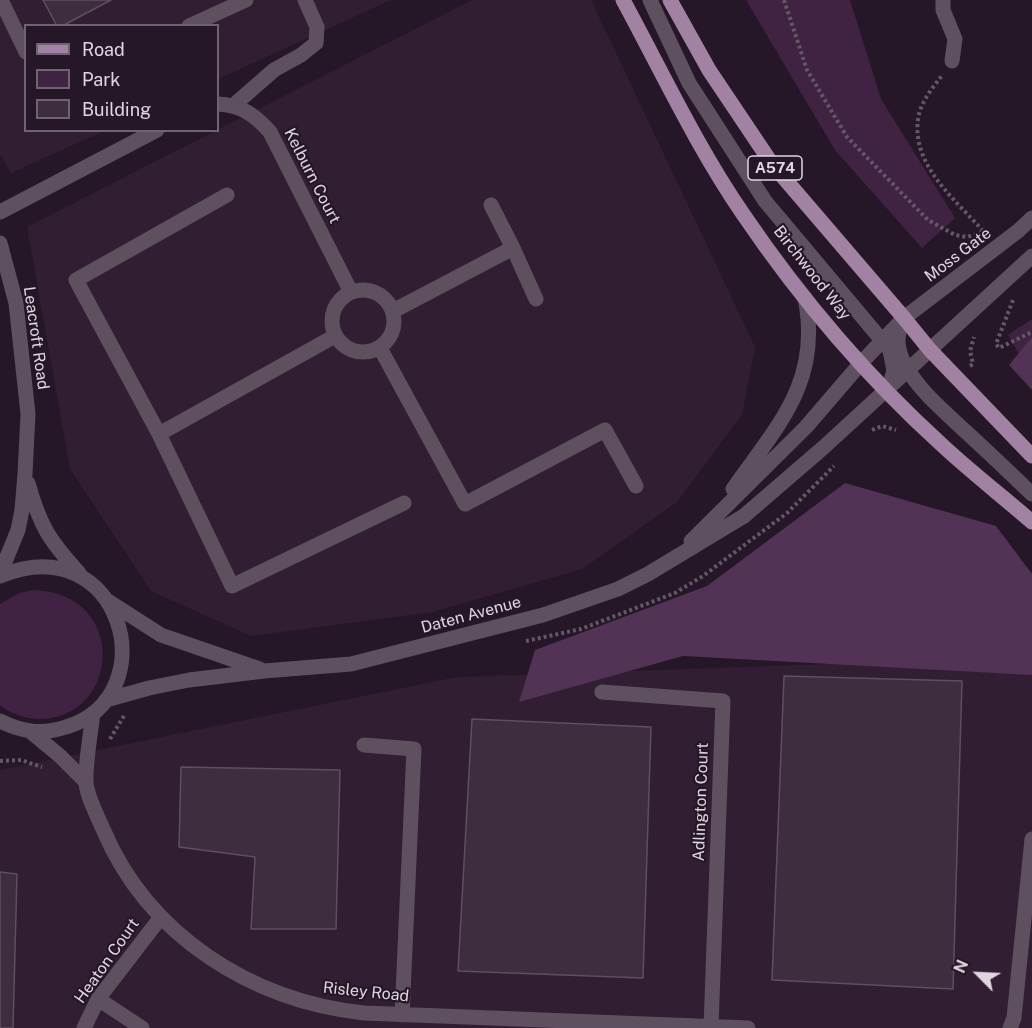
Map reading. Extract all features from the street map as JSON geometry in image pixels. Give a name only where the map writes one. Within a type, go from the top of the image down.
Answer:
[{"type":"main road","name":"Birchwood Way","points":[[623,0],[706,154],[743,214],[805,298],[886,390],[943,446],[1032,522]]},
{"type":"main road","name":"A574","points":[[670,0],[709,70],[772,165],[930,350],[1032,456]]},
{"type":"street","points":[[1,0],[24,48]]},
{"type":"street","points":[[193,24],[246,0]]},
{"type":"street","points":[[234,105],[274,70],[301,55],[316,43],[317,27],[304,0]]},
{"type":"street","name":"A574","points":[[650,0],[689,83],[765,201],[890,350],[894,360],[894,371],[892,382],[886,390]]},
{"type":"street","points":[[943,0],[943,10],[956,39],[952,61]]},
{"type":"street","name":"Kelburn Court","points":[[219,104],[234,105],[247,111],[270,132],[351,292]]},
{"type":"street","points":[[0,212],[153,132]]},
{"type":"street","points":[[227,195],[76,280],[159,434],[232,586],[404,502]]},
{"type":"street","points":[[491,205],[536,299]]},
{"type":"street","name":"Moss Gate","points":[[904,318],[1032,218]]},
{"type":"street","name":"Leacroft Road","points":[[0,243],[16,303],[27,414],[26,474],[18,530],[0,575]]},
{"type":"street","points":[[393,311],[513,248]]},
{"type":"street","points":[[930,350],[1032,256]]},
{"type":"street","points":[[362,289],[381,295],[389,302],[393,311],[395,321],[393,332],[380,348],[371,352],[360,353],[350,350],[335,336],[332,315],[342,297],[351,292],[362,289]]},
{"type":"street","points":[[714,516],[788,410],[801,383],[807,365],[809,340],[805,298]]},
{"type":"street","points":[[904,318],[899,328],[899,348],[908,370],[950,417],[1032,494]]},
{"type":"street","name":"Daten Avenue","points":[[676,556],[806,427],[861,363],[904,318]]},
{"type":"street","points":[[159,434],[335,336]]},
{"type":"street","points":[[380,348],[465,504],[605,430],[636,486]]},
{"type":"street","name":"Daten Avenue","points":[[106,700],[149,687],[189,680],[351,664],[543,615],[618,589],[648,574],[744,516],[930,350]]},
{"type":"street","name":"Leacroft Road","points":[[26,474],[36,511],[55,547],[108,601]]},
{"type":"street","points":[[0,575],[19,568],[42,566],[63,569],[84,578]]},
{"type":"street","points":[[0,721],[7,731],[53,731],[74,725],[93,713],[106,700],[119,677],[123,651],[120,625],[108,601]]},
{"type":"street","name":"Daten Avenue","points":[[108,601],[161,635],[264,671]]},
{"type":"street","name":"Adlington Court","points":[[602,692],[723,700],[711,1027]]},
{"type":"street","name":"Risley Road","points":[[86,782],[93,713]]},
{"type":"street","name":"Risley Road","points":[[31,732],[86,782],[109,844],[125,870],[161,917],[182,937],[214,961],[242,978],[274,993],[338,1010],[473,1023],[748,1028]]},
{"type":"street","points":[[364,746],[414,749],[402,1015]]},
{"type":"street","points":[[1010,1028],[1014,1018],[1032,839]]},
{"type":"street","name":"Heaton Court","points":[[84,1028],[98,999],[161,917]]},
{"type":"street","points":[[98,999],[142,1028]]},
{"type":"path","points":[[784,0],[807,69],[847,137],[928,220],[955,235],[967,237],[984,232],[933,176],[922,154],[917,133],[919,113],[928,93],[952,61]]},
{"type":"path","points":[[1016,294],[996,344],[999,348],[1032,332]]},
{"type":"path","points":[[973,364],[970,351],[977,332]]},
{"type":"path","points":[[0,761],[21,760],[44,768]]},
{"type":"shaded area","points":[[0,0],[391,0],[219,79],[219,24],[24,24],[24,132],[102,132],[11,173],[0,154]]},
{"type":"shaded area","points":[[472,0],[591,0],[755,347],[742,415],[677,502],[582,569],[432,612],[251,636],[151,591],[70,469],[27,227],[213,132],[219,132],[219,129]]},
{"type":"shaded area","points":[[1032,337],[1032,390],[1009,365]]},
{"type":"shaded area","points":[[845,483],[996,526],[1032,574],[1032,675],[683,656],[519,702],[535,650],[707,586]]},
{"type":"shaded area","points":[[1032,657],[1032,1028],[0,1028],[0,770],[457,677]]},
{"type":"green space","points":[[746,0],[850,0],[881,99],[955,218],[922,248],[835,150]]},
{"type":"green space","points":[[1032,319],[1032,376],[1008,335]]},
{"type":"green space","points":[[34,590],[65,596],[86,612],[99,632],[103,656],[98,679],[86,700],[66,714],[38,719],[18,715],[0,705],[0,604],[19,593]]},
{"type":"building","points":[[43,0],[111,0],[66,24],[56,24]]},
{"type":"building","points":[[784,676],[962,681],[953,989],[772,980]]},
{"type":"building","points":[[472,719],[651,727],[643,978],[458,971]]},
{"type":"building","points":[[181,767],[340,770],[336,929],[251,929],[255,857],[179,847]]},
{"type":"building","points":[[0,872],[17,874],[13,1028],[0,1028]]}]
